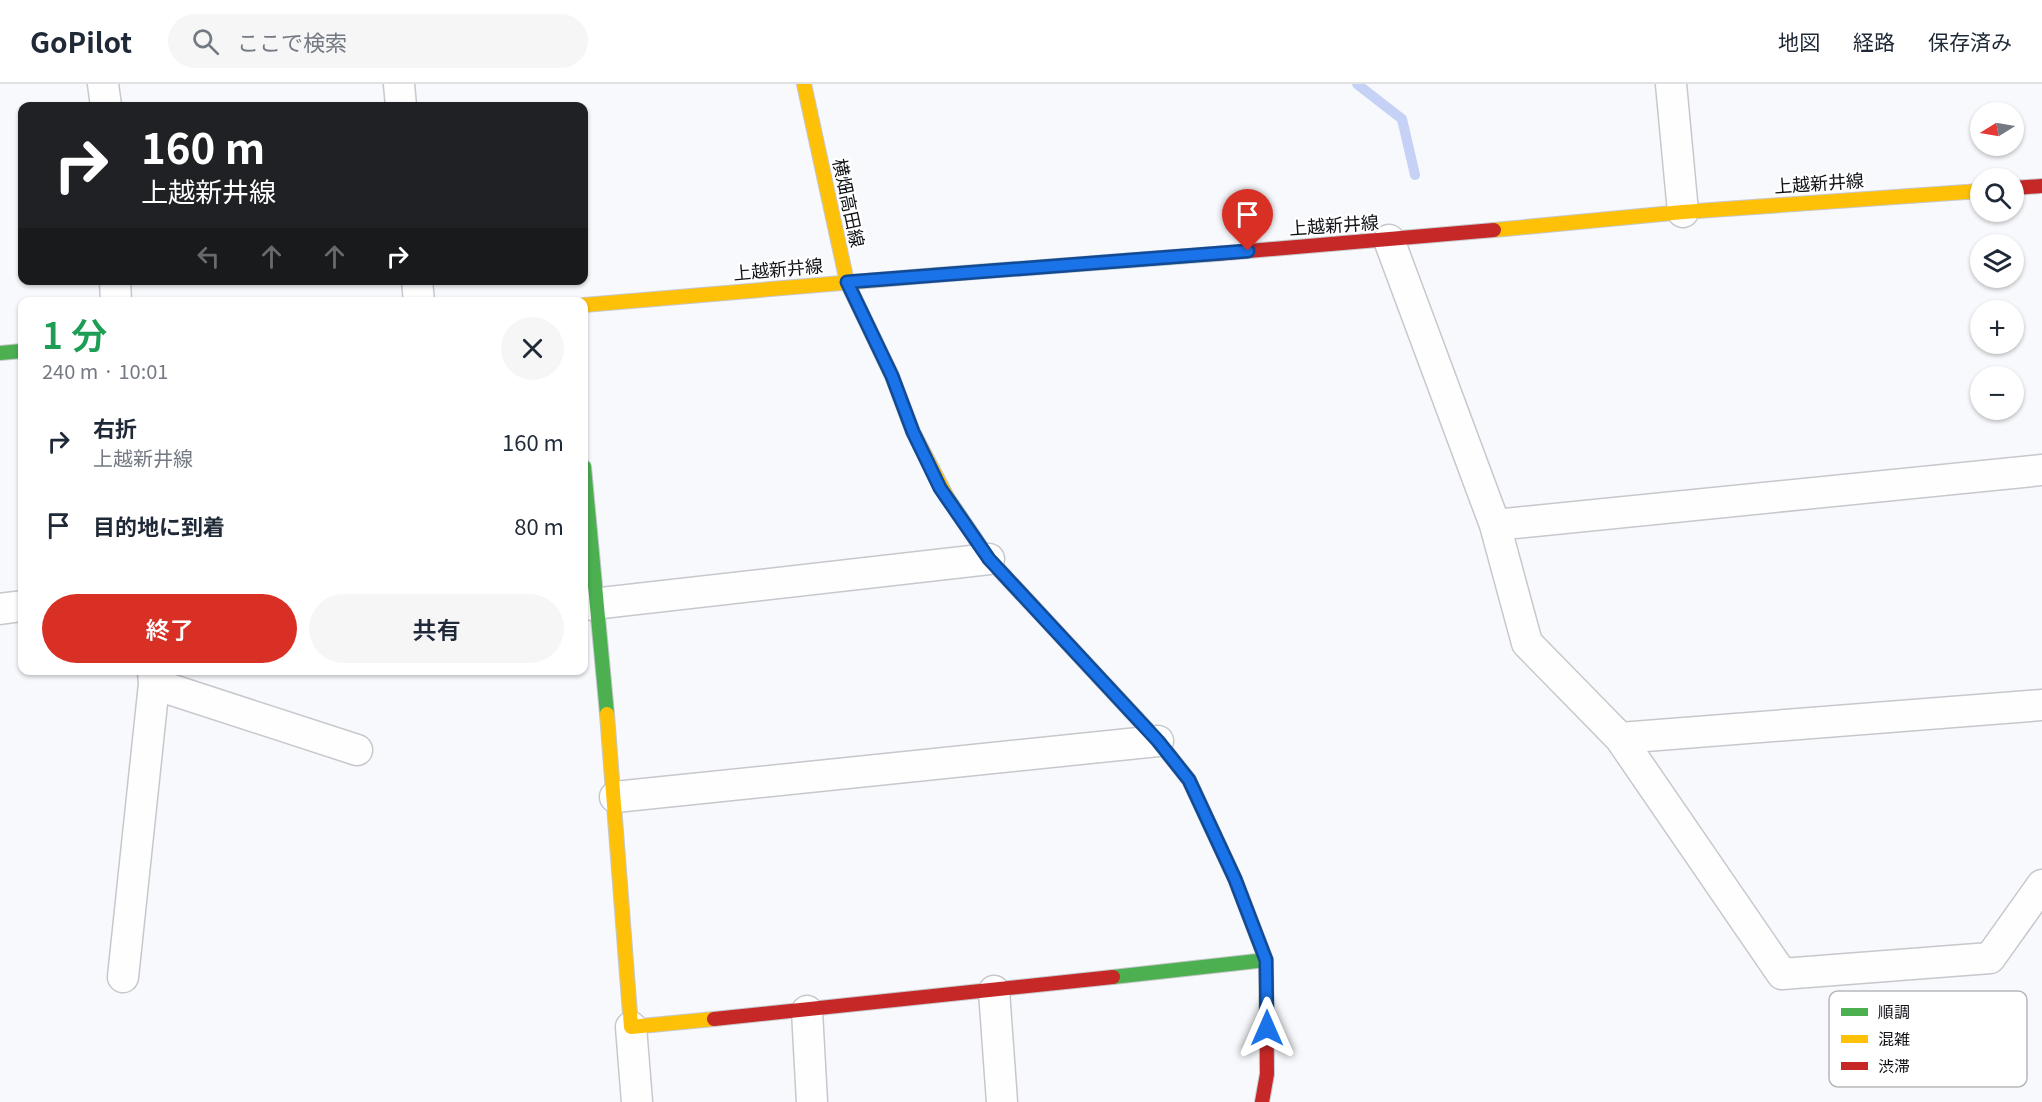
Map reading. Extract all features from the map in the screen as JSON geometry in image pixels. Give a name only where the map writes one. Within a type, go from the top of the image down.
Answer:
[{"type":"main road","name":"横畑高田線","points":[[804,84],[847,282],[892,376],[913,432],[940,488],[989,559],[1158,741],[1189,780],[1235,879],[1266,960],[1267,1074],[1262,1102]]},
{"type":"main road","points":[[2024,187],[2042,186]]},
{"type":"main road","name":"上越新井線","points":[[588,305],[1389,240],[1683,212],[1970,191]]},
{"type":"main road","points":[[0,352],[18,351]]},
{"type":"main road","points":[[588,558],[590,604],[615,797],[631,1027],[994,992],[1266,960]]},
{"type":"street","points":[[103,84],[105,102]]},
{"type":"street","points":[[399,84],[401,102]]},
{"type":"street","points":[[1671,84],[1683,212]]},
{"type":"street","points":[[1389,240],[1495,525],[1527,643],[1620,738],[1782,974],[1990,958],[2042,885]]},
{"type":"street","points":[[1495,525],[2042,470]]},
{"type":"street","points":[[590,604],[989,559]]},
{"type":"street","points":[[0,609],[18,607]]},
{"type":"street","points":[[123,977],[153,677],[357,750]]},
{"type":"street","points":[[1620,738],[2042,705]]},
{"type":"street","points":[[615,797],[1158,741]]},
{"type":"street","points":[[994,992],[1002,1102]]},
{"type":"street","points":[[807,1011],[812,1102]]},
{"type":"street","points":[[631,1027],[637,1102]]},
{"type":"waterway","points":[[1357,84],[1402,119],[1415,175]]},
{"type":"traffic: fast","points":[[936,275],[1214,254]]},
{"type":"traffic: fast","points":[[0,353],[18,351]]},
{"type":"traffic: fast","points":[[947,497],[989,559],[1158,741],[1189,780],[1209,823]]},
{"type":"traffic: fast","points":[[588,510],[607,714]]},
{"type":"traffic: fast","points":[[1113,977],[1266,960]]},
{"type":"traffic: slow","points":[[804,84],[847,282],[892,376],[913,432],[947,497]]},
{"type":"traffic: slow","points":[[1494,230],[1683,212],[1970,192]]},
{"type":"traffic: slow","points":[[588,305],[936,275]]},
{"type":"traffic: slow","points":[[607,714],[631,1027],[714,1019]]},
{"type":"traffic: jam","points":[[2024,187],[2042,186]]},
{"type":"traffic: jam","points":[[1214,254],[1494,230]]},
{"type":"traffic: jam","points":[[1209,823],[1235,879],[1266,960],[1267,1074],[1262,1102]]},
{"type":"traffic: jam","points":[[714,1019],[1113,977]]},
{"type":"route","points":[[1248,251],[847,282],[892,376],[913,432],[940,488],[989,559],[1158,741],[1189,780],[1235,879],[1266,960],[1267,1028]]}]
